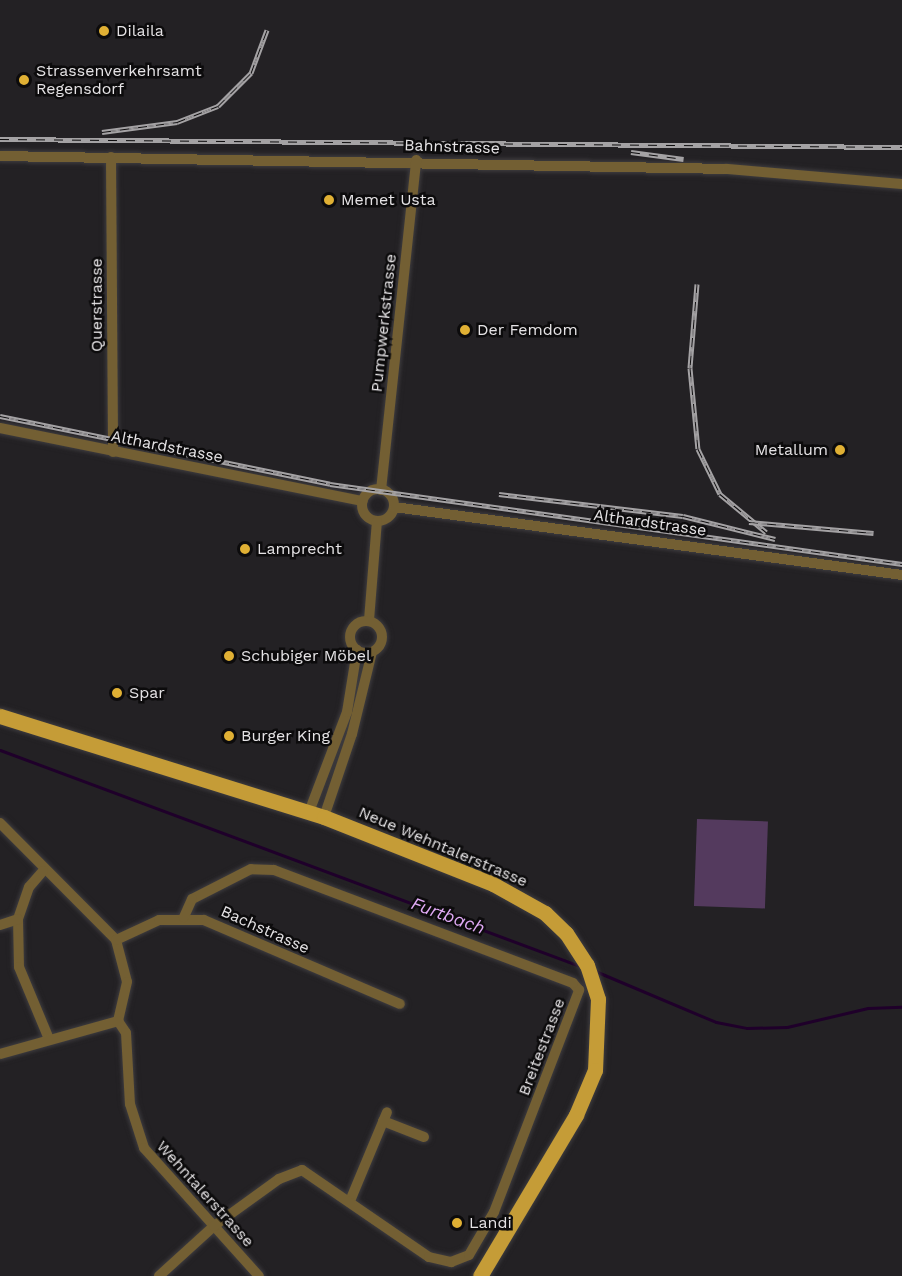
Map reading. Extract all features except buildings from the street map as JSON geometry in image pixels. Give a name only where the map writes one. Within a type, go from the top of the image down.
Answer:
[{"type":"main road","name":"Neue Wehntalerstrasse","points":[[0,716],[324,817],[515,895],[554,921],[579,950],[598,999],[601,1041],[586,1097],[480,1276]]},
{"type":"street","name":"Bahnstrasse","points":[[0,156],[416,160],[783,172],[902,184]]},
{"type":"street","name":"Querstrasse","points":[[111,157],[113,452]]},
{"type":"street","name":"Pumpwerkstrasse","points":[[381,490],[416,160]]},
{"type":"street","name":"Althardstrasse","points":[[0,428],[363,501]]},
{"type":"street","points":[[381,490],[390,495],[394,507],[390,516],[377,521],[365,514],[363,501],[381,490]]},
{"type":"street","name":"Althardstrasse","points":[[394,507],[902,575]]},
{"type":"street","points":[[324,817],[352,734],[372,652],[382,637],[369,620],[377,521]]},
{"type":"street","points":[[309,812],[347,712],[357,650],[351,631],[369,620]]},
{"type":"street","points":[[357,650],[372,652]]},
{"type":"street","points":[[0,823],[43,871],[116,940],[127,982],[118,1021],[0,1054]]},
{"type":"street","name":"Breitestrasse","points":[[184,917],[192,899],[251,869],[274,870],[576,985],[578,997],[494,1212],[469,1255],[440,1262],[350,1201]]},
{"type":"street","points":[[43,871],[29,887],[18,919],[19,967],[49,1039]]},
{"type":"street","name":"Bachstrasse","points":[[116,940],[159,920],[184,917],[215,923],[400,1004]]},
{"type":"street","points":[[0,925],[18,919]]},
{"type":"street","name":"Wehntalerstrasse","points":[[118,1021],[126,1033],[130,1104],[144,1148],[259,1276]]},
{"type":"street","points":[[159,1276],[214,1226],[279,1179],[303,1170],[350,1201],[385,1117],[424,1137]]},
{"type":"shaded area","points":[[697,819],[768,821],[765,908],[694,906]]},
{"type":"waterway","name":"Furtbach","points":[[0,750],[580,966]]},
{"type":"waterway","name":"Furtbach","points":[[595,971],[716,1022],[747,1028],[787,1027],[868,1008],[902,1007]]},
{"type":"railway","points":[[102,132],[177,122],[218,106],[251,73],[267,30]]},
{"type":"railway","points":[[0,139],[902,147]]},
{"type":"railway","points":[[631,152],[684,159]]},
{"type":"railway","points":[[697,284],[690,368],[698,449],[720,494],[766,532]]},
{"type":"railway","points":[[0,416],[330,484],[902,564]]},
{"type":"railway","points":[[499,494],[683,516],[775,539]]},
{"type":"railway","points":[[749,522],[874,533]]},
{"type":"place","name":"Dilaila","points":[[104,31]]},
{"type":"place","name":"Strassenverkehrsamt Regensdorf","points":[[24,80]]},
{"type":"place","name":"Memet Usta","points":[[329,200]]},
{"type":"place","name":"Der Femdom","points":[[465,330]]},
{"type":"place","name":"Metallum","points":[[840,450]]},
{"type":"place","name":"Lamprecht","points":[[245,549]]},
{"type":"place","name":"Schubiger Möbel","points":[[229,656]]},
{"type":"place","name":"Spar","points":[[117,693]]},
{"type":"place","name":"Burger King","points":[[229,736]]},
{"type":"place","name":"Landi","points":[[457,1223]]}]
